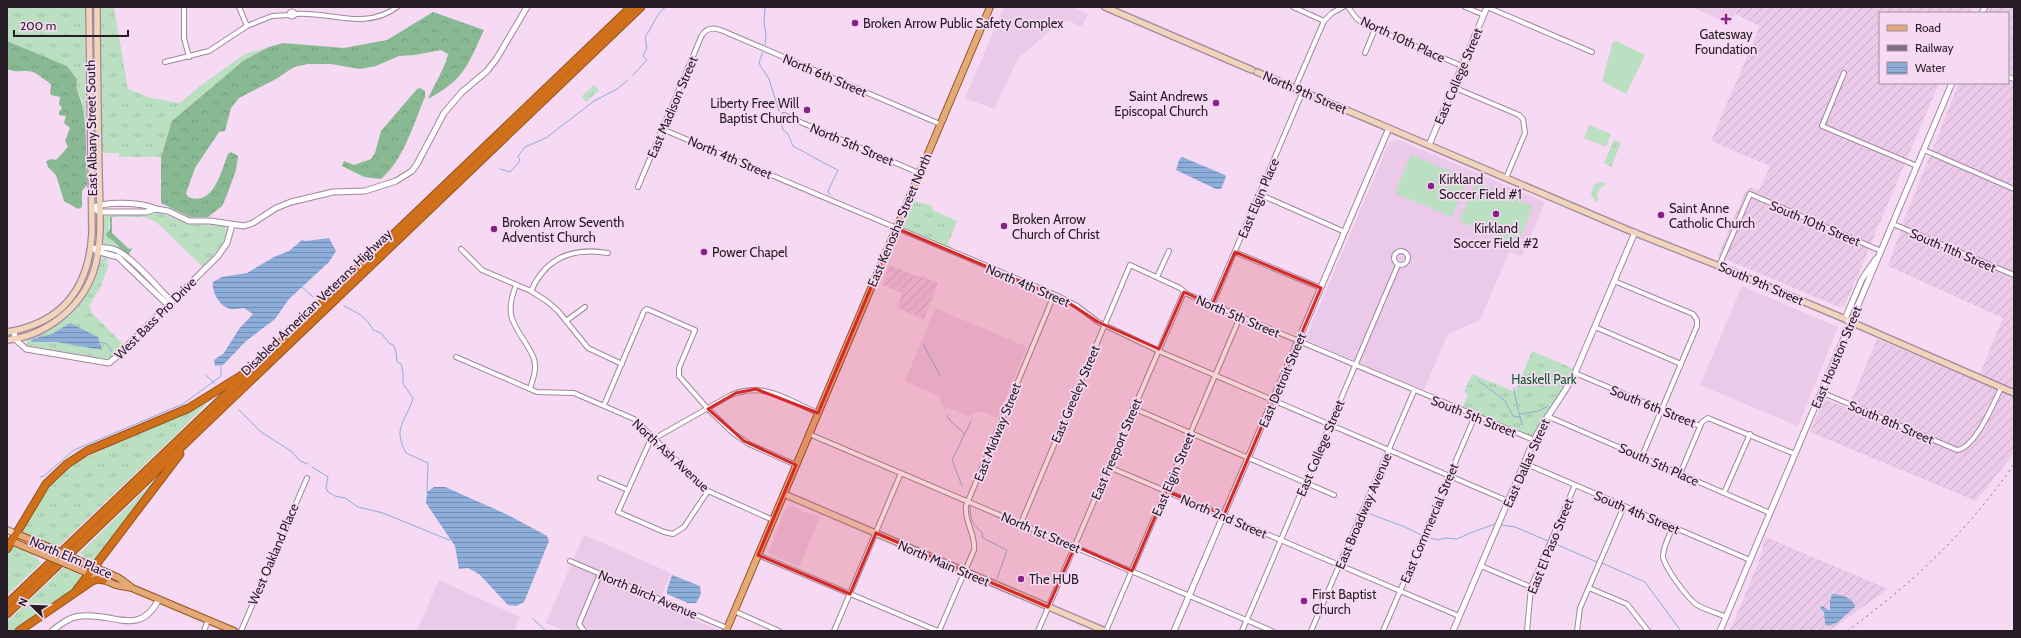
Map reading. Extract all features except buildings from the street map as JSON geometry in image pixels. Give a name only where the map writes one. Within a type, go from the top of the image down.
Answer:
[{"type":"highway","name":"Disabled American Veterans Highway","points":[[7,604],[631,7]]},
{"type":"highway","name":"Disabled American Veterans Highway","points":[[7,614],[641,7]]},
{"type":"highway","points":[[630,18],[645,7]]},
{"type":"highway","points":[[7,549],[10,540],[17,534],[46,484],[70,461],[87,452],[189,408],[256,366]]},
{"type":"highway","points":[[76,591],[88,573],[192,438]]},
{"type":"highway","points":[[19,631],[76,591],[96,580],[104,580]]},
{"type":"main road","name":"East Albany Street South","points":[[7,332],[29,327],[46,319],[70,299],[85,274],[91,249],[92,208],[89,7]]},
{"type":"main road","name":"East Albany Street South","points":[[7,340],[15,339],[47,327],[72,307],[84,292],[92,275],[99,249],[100,212],[96,7]]},
{"type":"main road","name":"East Kenosha Street North","points":[[797,463],[990,7]]},
{"type":"main road","name":"North 9th Street","points":[[1105,7],[1506,178]]},
{"type":"main road","name":"South 9th Street","points":[[1506,178],[1845,319]]},
{"type":"main road","name":"South 9th Street","points":[[1851,322],[2014,393]]},
{"type":"main road","points":[[726,629],[797,463]]},
{"type":"main road","name":"North Main Street","points":[[784,494],[1106,631]]},
{"type":"main road","name":"North Elm Place","points":[[7,530],[119,578],[132,588]]},
{"type":"main road","name":"North Elm Place","points":[[10,540],[116,585],[132,588],[234,631]]},
{"type":"street","points":[[184,7],[184,38],[189,57]]},
{"type":"street","points":[[239,7],[247,26]]},
{"type":"street","points":[[165,62],[208,51],[247,26],[272,16],[292,12],[351,20],[382,16],[397,7]]},
{"type":"street","points":[[92,208],[99,204],[146,204],[168,211],[189,221],[210,221],[232,225],[249,225],[283,204],[333,192],[364,191],[396,181],[412,170],[423,155],[444,113],[453,101],[490,67],[527,7]]},
{"type":"street","points":[[1293,7],[1324,21]]},
{"type":"street","points":[[1295,88],[1324,21],[1332,13],[1343,7]]},
{"type":"street","name":"North 10th Place","points":[[1348,7],[1360,21],[1375,29],[1462,66]]},
{"type":"street","points":[[1465,7],[1484,15]]},
{"type":"street","points":[[1487,7],[1592,52]]},
{"type":"street","name":"East College Street","points":[[1429,145],[1487,7]]},
{"type":"street","name":"North 6th Street","points":[[709,29],[723,31],[940,124]]},
{"type":"street","name":"East Madison Street","points":[[638,187],[702,35],[709,29]]},
{"type":"street","points":[[1366,53],[1375,29]]},
{"type":"street","points":[[1844,74],[1822,126],[1917,166]]},
{"type":"street","name":"East Houston Street","points":[[1720,631],[1952,84]]},
{"type":"street","points":[[1453,87],[1519,115],[1523,119],[1525,133],[1506,178]]},
{"type":"street","name":"East Elgin Place","points":[[1212,305],[1303,91]]},
{"type":"street","name":"North 5th Street","points":[[784,115],[919,173]]},
{"type":"street","name":"East Detroit Street","points":[[1174,631],[1389,128]]},
{"type":"street","name":"North 4th Street","points":[[662,129],[1073,303],[1104,325],[1273,401],[1389,450]]},
{"type":"street","points":[[1924,150],[2014,189]]},
{"type":"street","points":[[1259,194],[1344,232]]},
{"type":"street","name":"South 10th Street","points":[[1719,266],[1750,194],[1880,253]]},
{"type":"street","points":[[92,208],[100,212],[146,212],[156,208]]},
{"type":"street","name":"South 11th Street","points":[[1893,224],[2014,275]]},
{"type":"street","name":"West Bass Pro Drive","points":[[15,339],[26,349],[109,363],[223,250],[230,236],[232,225]]},
{"type":"street","name":"East Dallas Street","points":[[1453,631],[1534,440],[1547,416],[1564,394],[1575,373],[1635,232]]},
{"type":"street","points":[[91,249],[99,249],[118,257],[170,303]]},
{"type":"street","points":[[460,249],[482,270],[531,292],[553,306],[588,348],[622,364]]},
{"type":"street","points":[[531,292],[544,270],[564,256],[583,251],[608,253]]},
{"type":"street","points":[[1157,277],[1169,251]]},
{"type":"street","points":[[1235,252],[1321,288]]},
{"type":"street","points":[[1845,319],[1862,279],[1880,253]]},
{"type":"street","name":"North 5th Street","points":[[1130,265],[1212,305],[1414,391]]},
{"type":"street","name":"East Greeley Street","points":[[1021,523],[1130,265]]},
{"type":"street","name":"East College Street","points":[[1242,631],[1398,265]]},
{"type":"street","points":[[1614,281],[1693,314],[1696,318],[1697,326],[1642,456]]},
{"type":"street","points":[[516,285],[511,299],[510,316],[516,331],[534,358],[535,373],[530,389]]},
{"type":"street","name":"East Freeport Street","points":[[1038,631],[1184,292]]},
{"type":"street","name":"East Midway Street","points":[[938,631],[965,571],[974,545],[974,536],[966,514],[969,502],[1054,295]]},
{"type":"street","points":[[566,321],[585,307]]},
{"type":"street","points":[[604,405],[646,309],[695,330],[679,368],[679,373],[682,380],[708,409],[724,425],[744,441],[797,463]]},
{"type":"street","name":"East Elgin Street","points":[[1106,631],[1240,316]]},
{"type":"street","name":"South 9th Street","points":[[1845,319],[1851,322]]},
{"type":"street","points":[[1595,327],[1681,364]]},
{"type":"street","points":[[14,331],[15,339]]},
{"type":"street","name":"North Ash Avenue","points":[[456,357],[530,389],[545,393],[574,393],[630,417],[708,491],[773,520]]},
{"type":"street","name":"South 6th Street","points":[[1575,373],[1700,426],[1706,418],[1712,418],[1795,454]]},
{"type":"street","name":"South 8th Street","points":[[1821,392],[1954,449],[1962,449],[1970,442],[1982,425],[2001,388]]},
{"type":"street","points":[[708,491],[681,530],[673,534],[666,533],[618,512],[648,444],[736,393],[756,389],[774,393],[818,413]]},
{"type":"street","name":"South 5th Street","points":[[1414,391],[1534,440]]},
{"type":"street","name":"East Broadway Avenue","points":[[1312,631],[1414,391]]},
{"type":"street","points":[[1133,408],[1190,434],[1334,495]]},
{"type":"street","name":"East Commercial Street","points":[[1383,631],[1475,416]]},
{"type":"street","name":"South 5th Place","points":[[1547,416],[1642,456],[1770,513]]},
{"type":"street","points":[[1680,474],[1700,426]]},
{"type":"street","name":"North 1st Street","points":[[809,434],[1132,570],[1272,631]]},
{"type":"street","points":[[1724,493],[1750,434]]},
{"type":"street","points":[[1389,450],[1508,501]]},
{"type":"street","name":"South 4th Street","points":[[1524,463],[1750,560]]},
{"type":"street","name":"North 2nd Street","points":[[1108,467],[1459,616]]},
{"type":"street","points":[[834,631],[901,473]]},
{"type":"street","name":"West Oakland Place","points":[[241,631],[307,478]]},
{"type":"street","points":[[600,478],[628,490]]},
{"type":"street","name":"East El Paso Street","points":[[1527,631],[1531,587],[1575,485]]},
{"type":"street","points":[[1577,631],[1579,613],[1624,506]]},
{"type":"street","points":[[1673,527],[1664,551],[1663,558],[1667,567],[1692,600],[1700,606],[1726,617]]},
{"type":"street","points":[[758,555],[938,631]]},
{"type":"street","name":"North Birch Avenue","points":[[570,561],[726,629]]},
{"type":"street","points":[[1481,566],[1531,587]]},
{"type":"street","points":[[584,631],[580,624],[600,574]]},
{"type":"street","points":[[1589,588],[1627,604],[1646,630]]},
{"type":"street","points":[[52,631],[66,620],[83,615],[134,622],[148,616],[159,599]]},
{"type":"street","points":[[734,611],[779,631]]},
{"type":"street","points":[[204,631],[208,620]]},
{"type":"highlighted area","points":[[896,228],[1063,299],[1098,322],[1159,349],[1184,292],[1212,305],[1235,252],[1321,288],[1224,515],[1166,491],[1132,571],[1075,546],[1048,607],[876,533],[850,594],[758,555],[796,465],[744,441],[708,409],[736,393],[756,389],[818,413]]},
{"type":"shaded area","points":[[1004,7],[1071,7],[1088,14],[1082,27],[1069,21],[1061,22],[1018,58],[994,109],[965,98]]},
{"type":"shaded area","name":"Gatesway Foundation","points":[[1691,7],[1738,7],[1730,24]]},
{"type":"shaded area","points":[[1738,7],[1972,7],[1970,12],[1879,12],[1879,84],[1939,84],[1845,305],[1839,307],[1718,256],[1745,192],[1751,187],[1759,190],[1770,166],[1711,141],[1760,26],[1735,14]]},
{"type":"shaded area","points":[[1991,7],[2014,7],[2014,76],[2009,74],[2009,12],[1988,12]]},
{"type":"shaded area","points":[[2009,80],[2014,82],[2014,453],[1976,501],[1810,432],[1824,399],[1848,408],[1877,339],[1977,381],[2003,318],[1888,266],[1903,223],[1959,84],[2009,84]]},
{"type":"shaded area","points":[[1397,139],[1545,202],[1522,256],[1509,252],[1480,320],[1448,334],[1424,390],[1305,340],[1389,143]]},
{"type":"shaded area","points":[[889,265],[938,283],[924,319],[897,308],[902,293],[882,285]]},
{"type":"shaded area","points":[[1742,286],[1838,327],[1798,426],[1700,385]]},
{"type":"shaded area","points":[[935,308],[1027,347],[997,418],[982,411],[968,416],[949,408],[944,409],[940,396],[905,381]]},
{"type":"shaded area","points":[[794,506],[804,512],[820,517],[799,567],[768,553],[785,511],[788,507]]},
{"type":"shaded area","points":[[584,535],[671,573],[658,604],[718,630],[591,631],[585,628],[566,631],[546,623]]},
{"type":"shaded area","points":[[1765,537],[1888,589],[1829,631],[1730,631],[1761,556]]},
{"type":"shaded area","points":[[439,580],[520,617],[514,631],[417,631]]},
{"type":"green space","points":[[7,7],[85,7],[86,127],[82,100],[75,86],[77,79],[67,66],[7,41]]},
{"type":"green space","points":[[100,7],[114,7],[128,89],[151,98],[180,103],[200,86],[245,54],[269,47],[243,61],[172,121],[161,157],[119,157],[119,153],[104,153],[102,150]]},
{"type":"green space","points":[[433,12],[484,30],[469,62],[464,70],[450,85],[428,99],[447,58],[448,54],[441,50],[415,55],[399,56],[376,66],[360,69],[331,64],[308,64],[294,67],[276,79],[239,98],[231,108],[225,131],[219,132],[195,168],[186,193],[188,197],[197,199],[204,197],[215,186],[228,154],[231,152],[238,156],[236,170],[222,206],[208,217],[190,217],[161,203],[161,157],[172,121],[243,61],[269,47],[283,43],[344,48],[387,40]]},
{"type":"green space","points":[[7,41],[67,66],[77,79],[77,89],[83,108],[86,137],[87,185],[82,191],[82,207],[78,209],[64,201],[56,175],[48,167],[46,161],[52,159],[56,160],[68,147],[65,141],[70,128],[64,123],[66,116],[59,115],[62,108],[59,104],[60,97],[51,95],[51,85],[36,74],[28,71],[12,71],[7,69]]},
{"type":"green space","points":[[1616,41],[1645,55],[1626,94],[1602,81],[1613,42]]},
{"type":"green space","points":[[594,85],[599,90],[586,102],[582,96]]},
{"type":"green space","points":[[420,88],[425,91],[425,97],[412,130],[396,162],[381,179],[364,177],[342,166],[344,161],[354,165],[371,159],[375,153],[381,131],[417,89]]},
{"type":"green space","points":[[1589,125],[1611,134],[1606,147],[1584,138]]},
{"type":"green space","points":[[1614,140],[1621,143],[1611,167],[1604,163]]},
{"type":"green space","name":"Kirkland Soccer Field #1","points":[[1411,155],[1468,179],[1452,217],[1395,193]]},
{"type":"green space","name":"Kirkland Soccer Field #2","points":[[1476,182],[1533,207],[1517,245],[1459,221]]},
{"type":"green space","points":[[1601,182],[1605,183],[1605,185],[1599,189],[1597,196],[1599,199],[1596,203],[1591,194],[1594,185]]},
{"type":"green space","points":[[914,201],[931,205],[933,210],[957,221],[948,244],[949,246],[951,245],[950,249],[903,229]]},
{"type":"green space","points":[[160,213],[188,224],[224,226],[228,232],[220,248],[203,267],[156,222],[144,217],[110,217],[108,232],[111,239],[124,252],[104,244],[103,218],[105,216]]},
{"type":"green space","points":[[110,217],[112,217],[112,233],[129,249],[132,248],[129,254],[123,251],[107,237],[106,234],[110,229]]},
{"type":"green space","points":[[103,255],[108,256],[107,263],[109,264],[101,286],[89,306],[92,309],[90,311],[124,345],[112,357],[105,359],[26,345],[28,339],[49,330],[75,310],[89,292]]},
{"type":"green space","name":"Haskell Park","points":[[1532,351],[1574,369],[1532,437],[1462,408],[1468,394],[1464,392],[1472,374],[1515,392]]},
{"type":"green space","points":[[215,395],[183,428],[58,547],[22,532],[51,485],[76,462],[181,414]]},
{"type":"green space","points":[[158,477],[95,562],[86,559],[80,553]]},
{"type":"green space","points":[[15,546],[33,555],[41,563],[7,595],[7,554]]},
{"type":"green space","points":[[64,567],[86,577],[76,587],[13,631],[7,631],[7,622]]},
{"type":"water","points":[[1182,157],[1225,175],[1226,177],[1221,189],[1216,189],[1176,170],[1179,160]]},
{"type":"water","points":[[329,238],[336,251],[329,262],[289,299],[275,319],[246,341],[223,365],[215,366],[214,360],[224,353],[239,329],[253,314],[244,308],[227,308],[220,303],[215,295],[213,282],[222,277],[247,273],[274,257],[289,251],[302,240],[306,241]]},
{"type":"water","points":[[70,323],[98,337],[102,350],[57,342],[31,342],[32,339],[52,334]]},
{"type":"water","points":[[434,487],[445,487],[506,514],[547,536],[549,541],[524,602],[516,606],[508,605],[479,574],[468,568],[459,569],[455,546],[426,503],[427,492]]},
{"type":"water","points":[[672,575],[700,586],[701,594],[696,603],[688,603],[667,594]]},
{"type":"water","points":[[1832,594],[1849,599],[1855,607],[1838,622],[1829,626],[1825,624],[1824,612],[1820,608],[1822,606],[1830,611]]},
{"type":"waterway","points":[[633,75],[647,60],[643,56],[647,48],[645,37],[657,17],[666,7]]},
{"type":"waterway","points":[[765,7],[765,45]]},
{"type":"waterway","points":[[763,52],[759,62],[769,79],[779,111]]},
{"type":"waterway","points":[[500,169],[510,172],[520,161],[518,156],[525,147],[546,138],[594,101],[617,89],[628,80]]},
{"type":"waterway","points":[[777,116],[780,118],[783,130],[788,134],[793,146],[838,170],[828,191],[830,195]]},
{"type":"waterway","points":[[302,287],[313,297]]},
{"type":"waterway","points":[[344,306],[364,318],[373,330],[381,333],[388,342],[394,346],[397,362],[401,364],[403,372],[403,384],[413,398],[400,430],[400,437],[406,453],[428,463],[427,492]]},
{"type":"waterway","points":[[101,342],[107,344],[114,355]]},
{"type":"waterway","points":[[923,344],[940,375]]},
{"type":"waterway","points":[[40,477],[44,476],[74,450],[183,404],[221,376],[221,366]]},
{"type":"waterway","points":[[206,375],[215,384]]},
{"type":"waterway","points":[[1478,380],[1505,401],[1513,416],[1521,417]]},
{"type":"waterway","points":[[1514,388],[1522,425]]},
{"type":"waterway","points":[[1520,414],[1539,411],[1548,406]]},
{"type":"waterway","points":[[239,410],[261,432],[291,451],[300,461],[308,464]]},
{"type":"waterway","points":[[947,415],[950,421],[965,435]]},
{"type":"waterway","points":[[962,486],[952,460],[971,421]]},
{"type":"waterway","points":[[312,467],[328,477],[326,488],[328,492],[335,496],[345,498],[358,507],[383,513],[449,540],[451,538]]},
{"type":"waterway","points":[[970,506],[972,521],[982,532],[983,538],[1007,550],[997,579]]},
{"type":"waterway","points":[[1365,512],[1405,527],[1421,535]]},
{"type":"waterway","points":[[1426,537],[1438,540],[1445,538],[1457,539],[1495,524]]},
{"type":"waterway","points":[[1502,525],[1515,527],[1548,541]]},
{"type":"waterway","points":[[1553,543],[1597,562]]},
{"type":"waterway","points":[[1602,563],[1645,582],[1681,631]]},
{"type":"waterway","points":[[533,619],[546,631]]},
{"type":"railway","points":[[1847,631],[1917,575],[1938,555],[1978,511],[2014,464]]},
{"type":"place","name":"Gatesway Foundation","points":[[1726,19]]},
{"type":"place","name":"Broken Arrow Public Safety Complex","points":[[855,23]]},
{"type":"place","name":"Saint Andrews Episcopal Church","points":[[1216,103]]},
{"type":"place","name":"Liberty Free Will Baptist Church","points":[[807,110]]},
{"type":"place","name":"Kirkland Soccer Field #1","points":[[1431,186]]},
{"type":"place","name":"Kirkland Soccer Field #2","points":[[1496,214]]},
{"type":"place","name":"Saint Anne Catholic Church","points":[[1661,215]]},
{"type":"place","name":"Broken Arrow Church of Christ","points":[[1004,226]]},
{"type":"place","name":"Broken Arrow Seventh Adventist Church","points":[[494,229]]},
{"type":"place","name":"Power Chapel","points":[[704,252]]},
{"type":"place","name":"The HUB","points":[[1021,579]]},
{"type":"place","name":"First Baptist Church","points":[[1304,601]]}]
